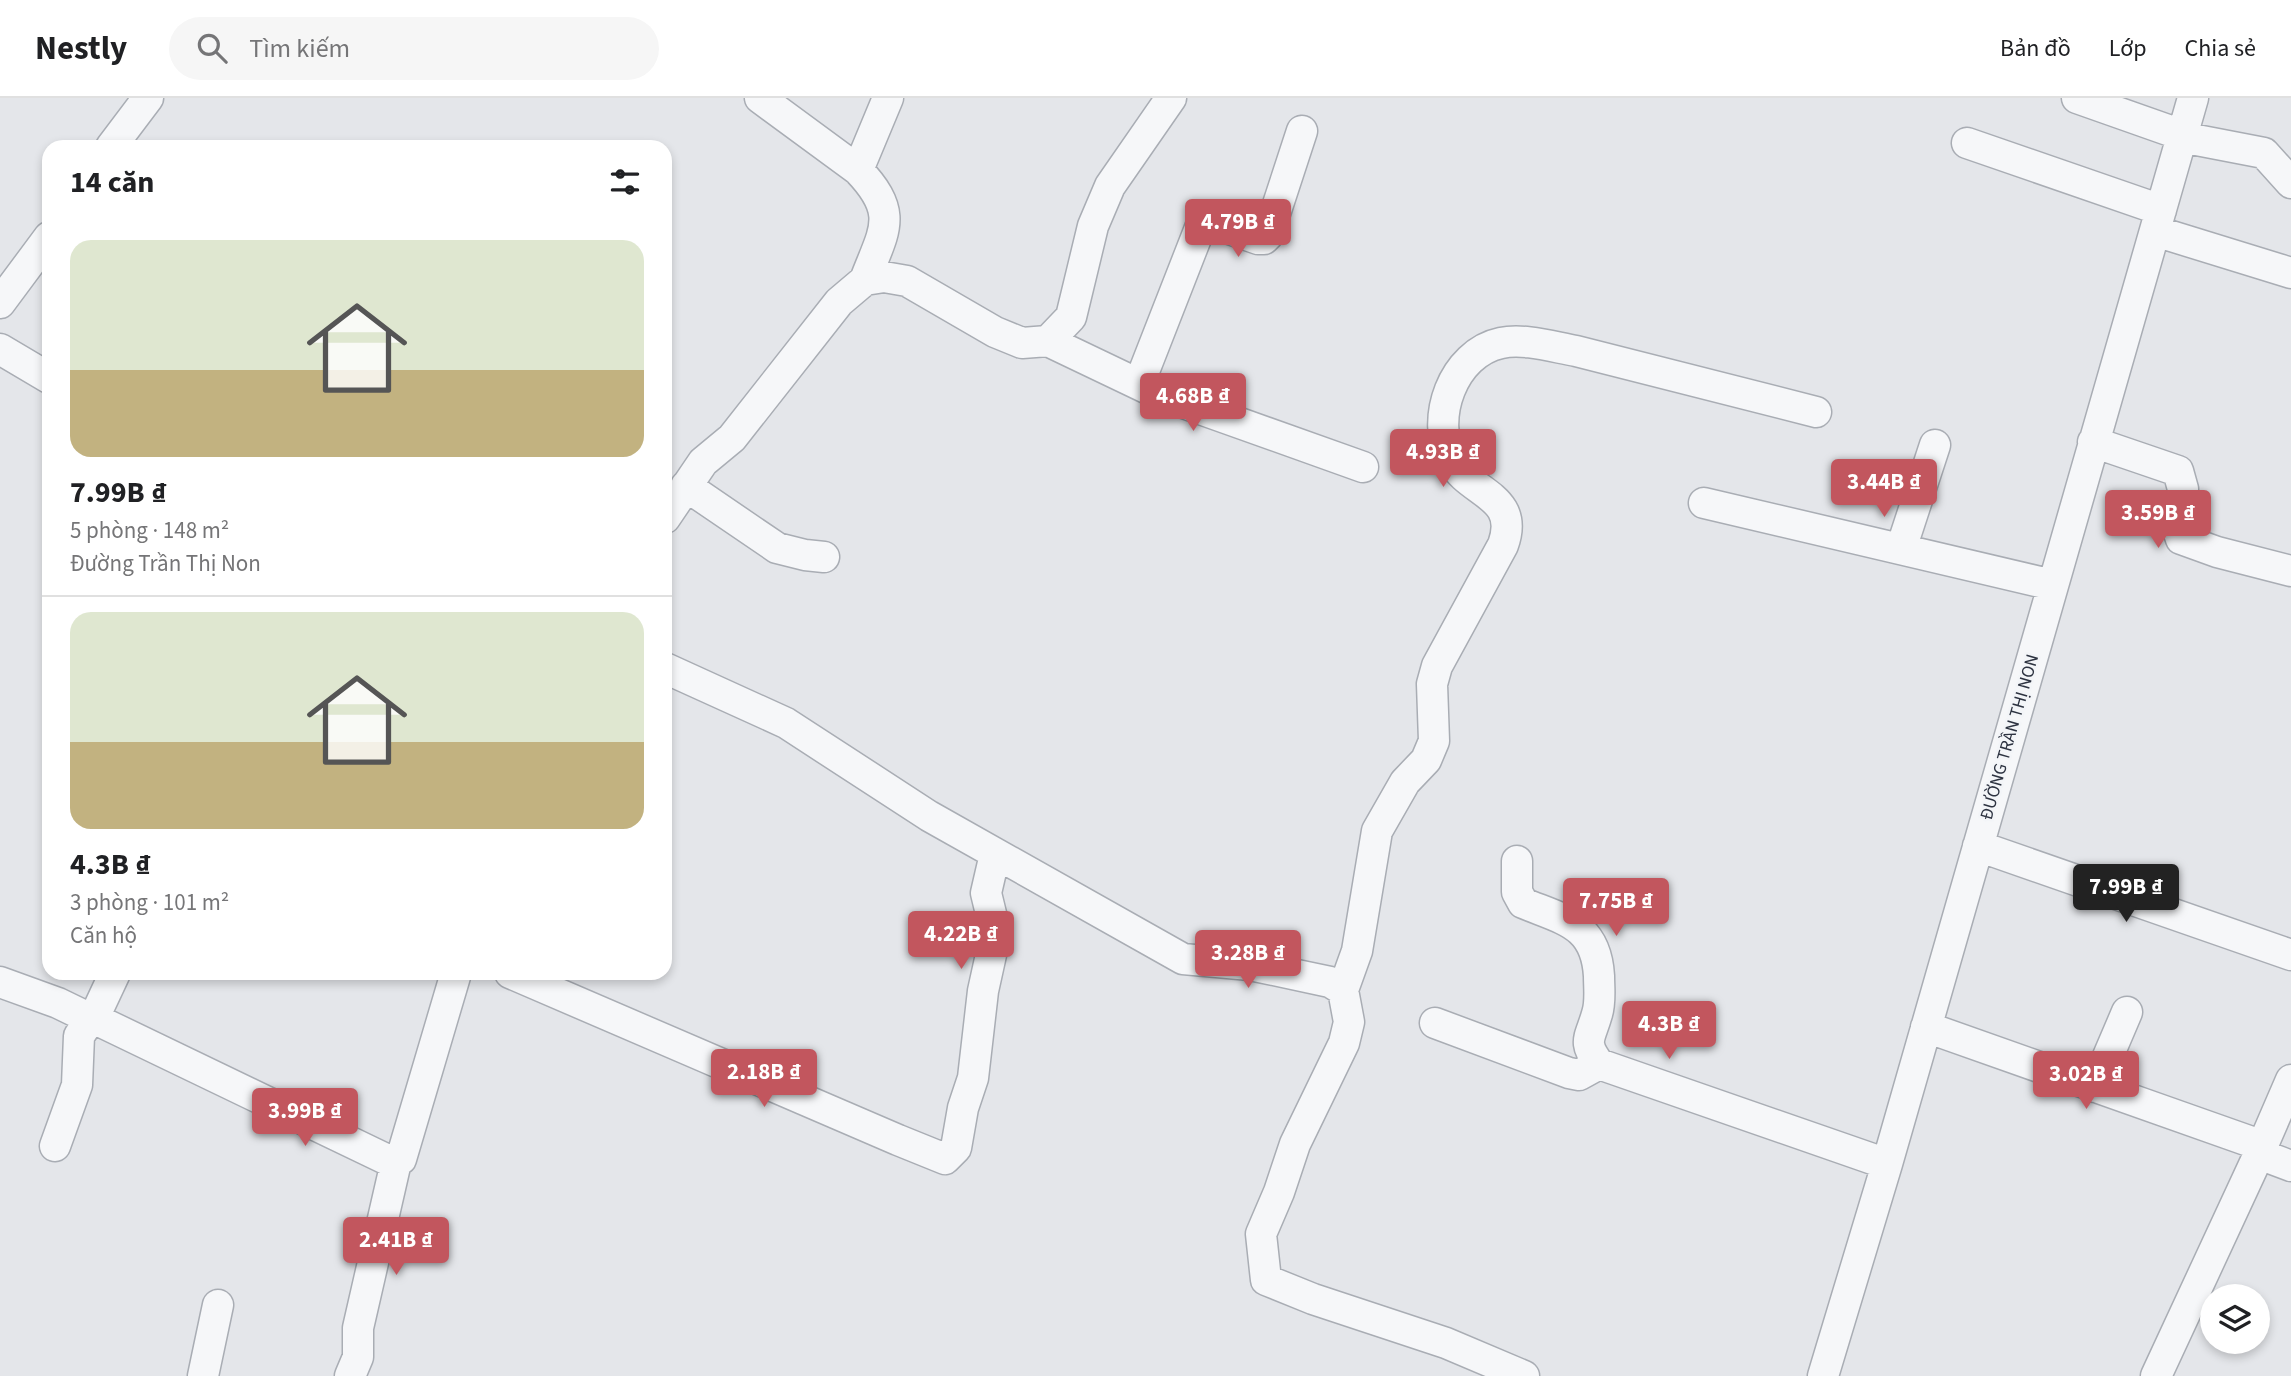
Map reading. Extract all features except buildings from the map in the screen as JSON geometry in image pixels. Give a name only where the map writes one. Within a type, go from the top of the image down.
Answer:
[{"type":"street","points":[[116,140],[148,98]]},
{"type":"street","points":[[760,98],[858,170],[883,201],[885,223],[865,281]]},
{"type":"street","points":[[858,170],[888,98]]},
{"type":"street","points":[[1048,341],[1071,317],[1093,226],[1110,186],[1171,98]]},
{"type":"street","points":[[2077,98],[2182,136],[2264,153],[2291,183]]},
{"type":"street","name":"ĐƯỜNG TRẦN THỊ NON","points":[[1824,1376],[2193,98]]},
{"type":"street","points":[[1139,384],[1200,228],[1212,223],[1264,239],[1268,235],[1302,131]]},
{"type":"street","points":[[1967,143],[2291,273]]},
{"type":"street","points":[[0,303],[42,246]]},
{"type":"street","points":[[672,508],[703,462],[732,438],[749,418],[839,302],[865,281],[884,277],[907,281],[995,332],[1022,343],[1048,341],[1161,395],[1363,467]]},
{"type":"street","points":[[1524,1376],[1446,1342],[1313,1299],[1266,1280],[1261,1234],[1295,1144],[1344,1043],[1349,1022],[1343,990],[1357,951],[1377,831],[1405,782],[1426,760],[1434,741],[1432,684],[1437,666],[1508,531],[1497,500],[1452,463],[1443,440],[1449,394],[1453,381],[1465,363],[1480,350],[1503,342],[1537,344],[1576,351],[1816,412]]},
{"type":"street","points":[[0,349],[42,374]]},
{"type":"street","points":[[2093,442],[2178,471],[2183,489],[2176,524],[2181,539],[2217,552],[2291,572]]},
{"type":"street","points":[[1901,549],[1935,445]]},
{"type":"street","points":[[687,486],[777,548],[824,557]]},
{"type":"street","points":[[1704,503],[2053,586]]},
{"type":"street","points":[[672,670],[786,723],[874,783],[1183,959],[1250,964],[1330,982],[1343,990]]},
{"type":"street","points":[[1978,846],[2291,955]]},
{"type":"street","points":[[526,980],[945,1158],[956,1148],[963,1108],[973,1078],[983,991],[994,941],[993,922],[986,893],[995,854]]},
{"type":"street","points":[[1517,861],[1517,891],[1522,903],[1566,920],[1589,939],[1598,964],[1600,999],[1597,1015],[1587,1038],[1590,1051],[1599,1064],[1886,1164]]},
{"type":"street","points":[[55,1146],[77,1085],[79,1036],[85,1024],[93,1020],[112,980]]},
{"type":"street","points":[[0,982],[58,1003],[112,1027],[396,1162],[401,1159],[454,980]]},
{"type":"street","points":[[2095,1087],[2127,1012]]},
{"type":"street","points":[[1435,1023],[1569,1073],[1579,1075],[1599,1064]]},
{"type":"street","points":[[1926,1027],[2261,1150],[2291,1166]]},
{"type":"street","points":[[2156,1376],[2291,1080]]},
{"type":"street","points":[[351,1376],[358,1357],[358,1328],[396,1162]]},
{"type":"street","points":[[203,1376],[218,1305]]}]
